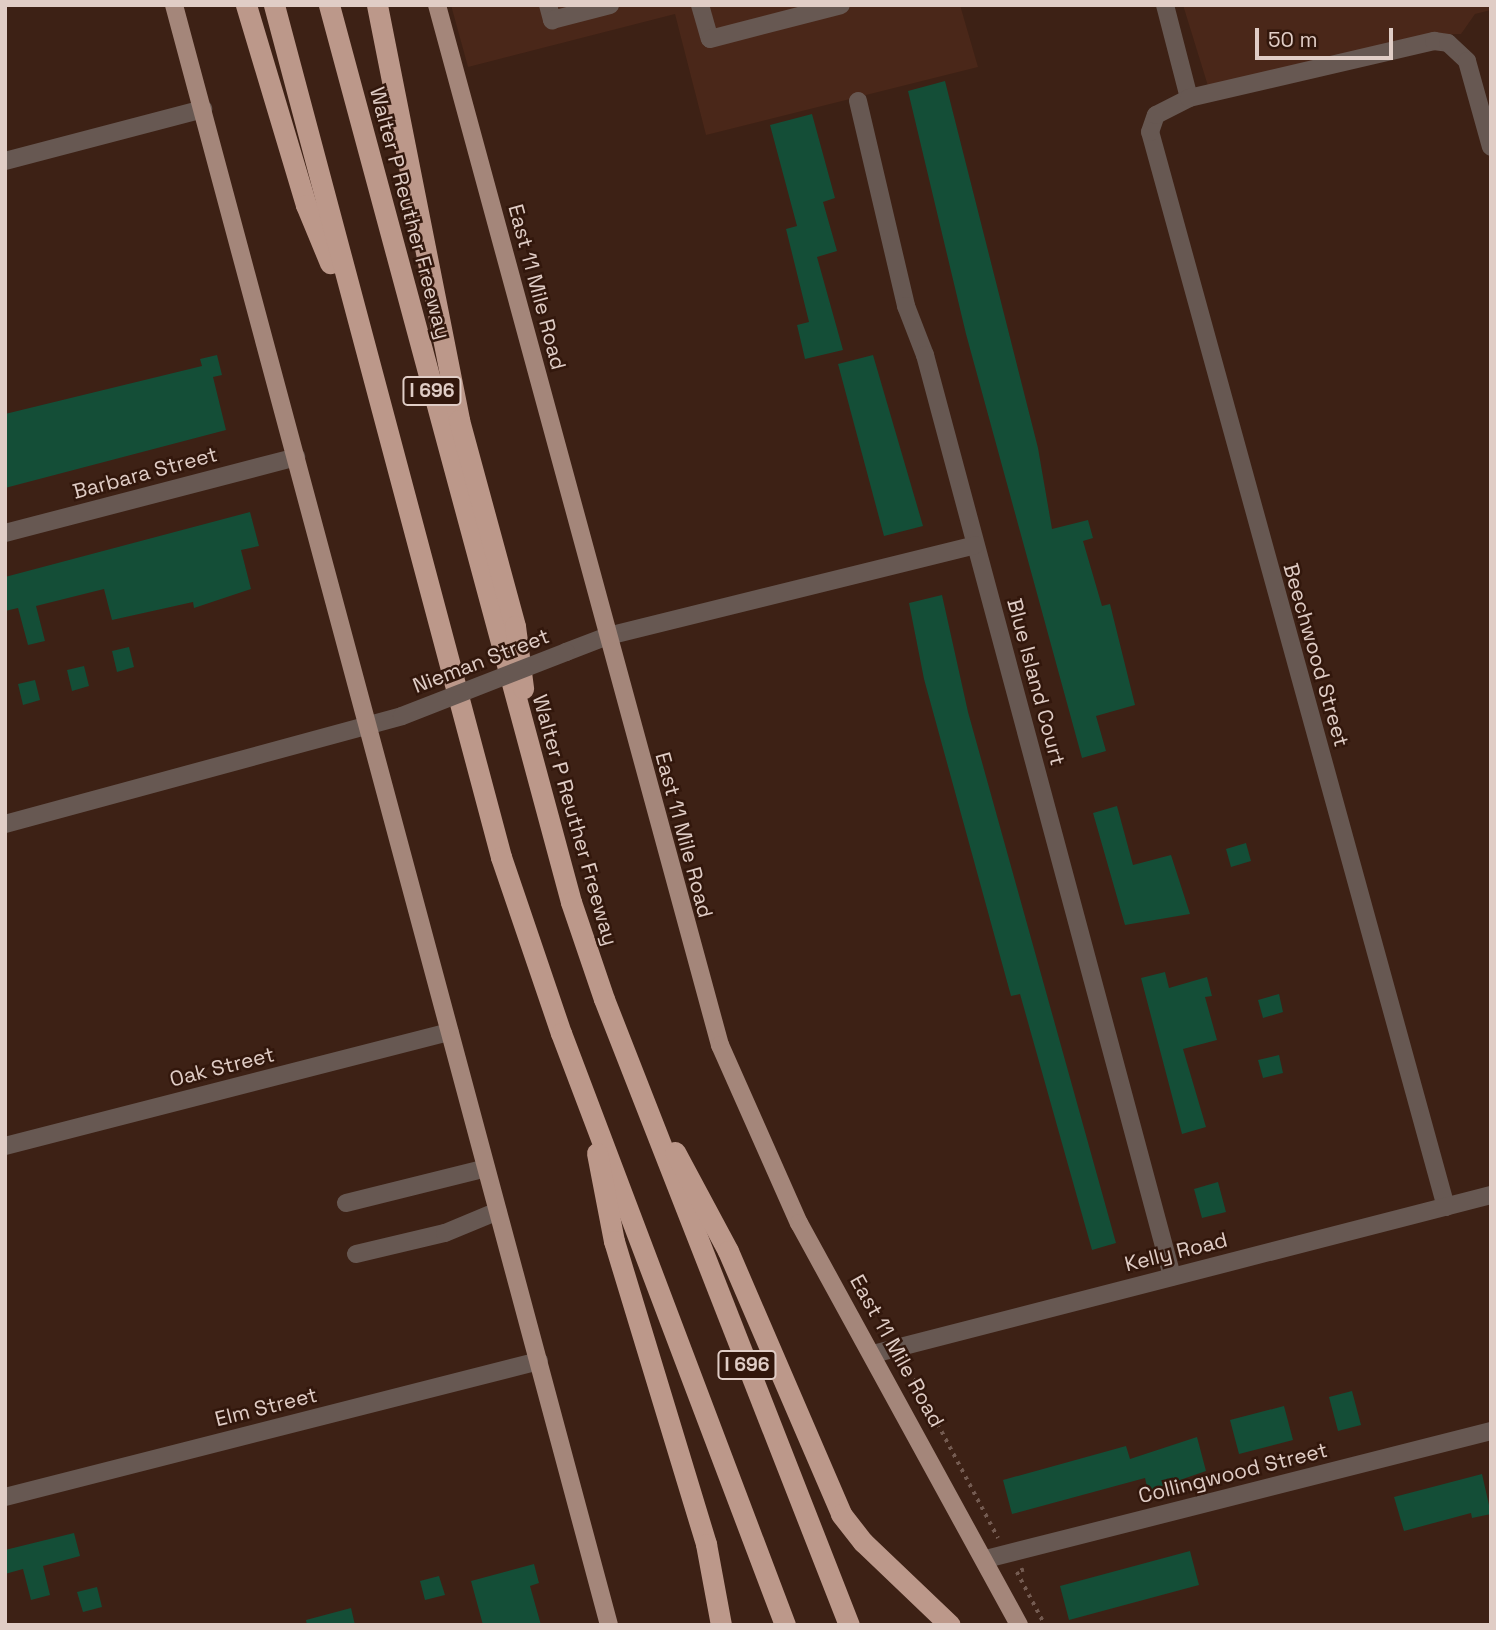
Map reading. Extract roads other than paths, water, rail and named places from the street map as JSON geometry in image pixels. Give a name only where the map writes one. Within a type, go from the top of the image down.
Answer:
[{"type":"highway","points":[[246,5],[306,205],[355,318]]},
{"type":"highway","name":"I 696","points":[[274,5],[494,835],[588,1106],[785,1625]]},
{"type":"highway","name":"Walter P Reuther Freeway","points":[[328,5],[536,777],[591,963],[849,1625]]},
{"type":"highway","points":[[377,5],[459,420],[515,626],[536,777]]},
{"type":"highway","points":[[588,1106],[614,1241],[706,1544],[721,1625]]},
{"type":"highway","points":[[646,1106],[728,1251],[841,1514],[863,1542],[950,1625]]},
{"type":"main road","points":[[174,5],[609,1625]]},
{"type":"main road","name":"East 11 Mile Road","points":[[437,5],[720,1045],[799,1223],[986,1559],[1019,1625]]},
{"type":"street","points":[[548,5],[552,20],[610,5]]},
{"type":"street","points":[[700,5],[710,39],[841,5]]},
{"type":"street","points":[[1166,5],[1189,98],[1419,43],[1448,43],[1467,61],[1491,147]]},
{"type":"street","name":"Beechwood Street","points":[[1189,98],[1156,115],[1150,132],[1154,159],[1446,1207]]},
{"type":"street","name":"Blue Island Court","points":[[858,101],[906,306],[925,355],[1172,1276]]},
{"type":"street","points":[[5,161],[203,109]]},
{"type":"street","name":"Barbara Street","points":[[5,533],[296,457]]},
{"type":"street","name":"Nieman Street","points":[[5,824],[369,729],[608,636],[975,545]]},
{"type":"street","name":"Oak Street","points":[[5,1146],[450,1032]]},
{"type":"street","points":[[346,1203],[486,1168]]},
{"type":"street","name":"Kelly Road","points":[[873,1354],[1491,1195]]},
{"type":"street","points":[[356,1254],[445,1233],[498,1211]]},
{"type":"street","name":"Elm Street","points":[[5,1497],[539,1361]]},
{"type":"street","name":"Collingwood Street","points":[[986,1559],[1491,1431]]}]
